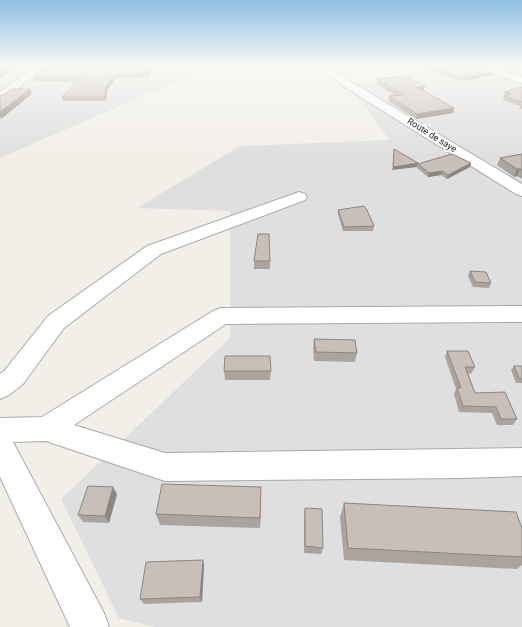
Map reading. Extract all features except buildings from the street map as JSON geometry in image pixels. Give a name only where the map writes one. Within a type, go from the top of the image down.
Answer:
[{"type":"street","name":"Route de saye","points":[[366,95],[522,192]]},
{"type":"street","points":[[0,388],[14,377],[56,322],[154,250],[299,197]]},
{"type":"street","points":[[46,429],[221,316],[522,314]]},
{"type":"street","points":[[0,430],[46,429],[165,467],[522,462]]},
{"type":"street","points":[[0,446],[90,627]]},
{"type":"shaded area","points":[[0,95],[145,95],[0,158]]},
{"type":"shaded area","points":[[356,95],[522,95],[522,627],[154,627],[119,618],[61,499],[230,338],[230,211],[137,208],[240,146],[390,140]]}]
